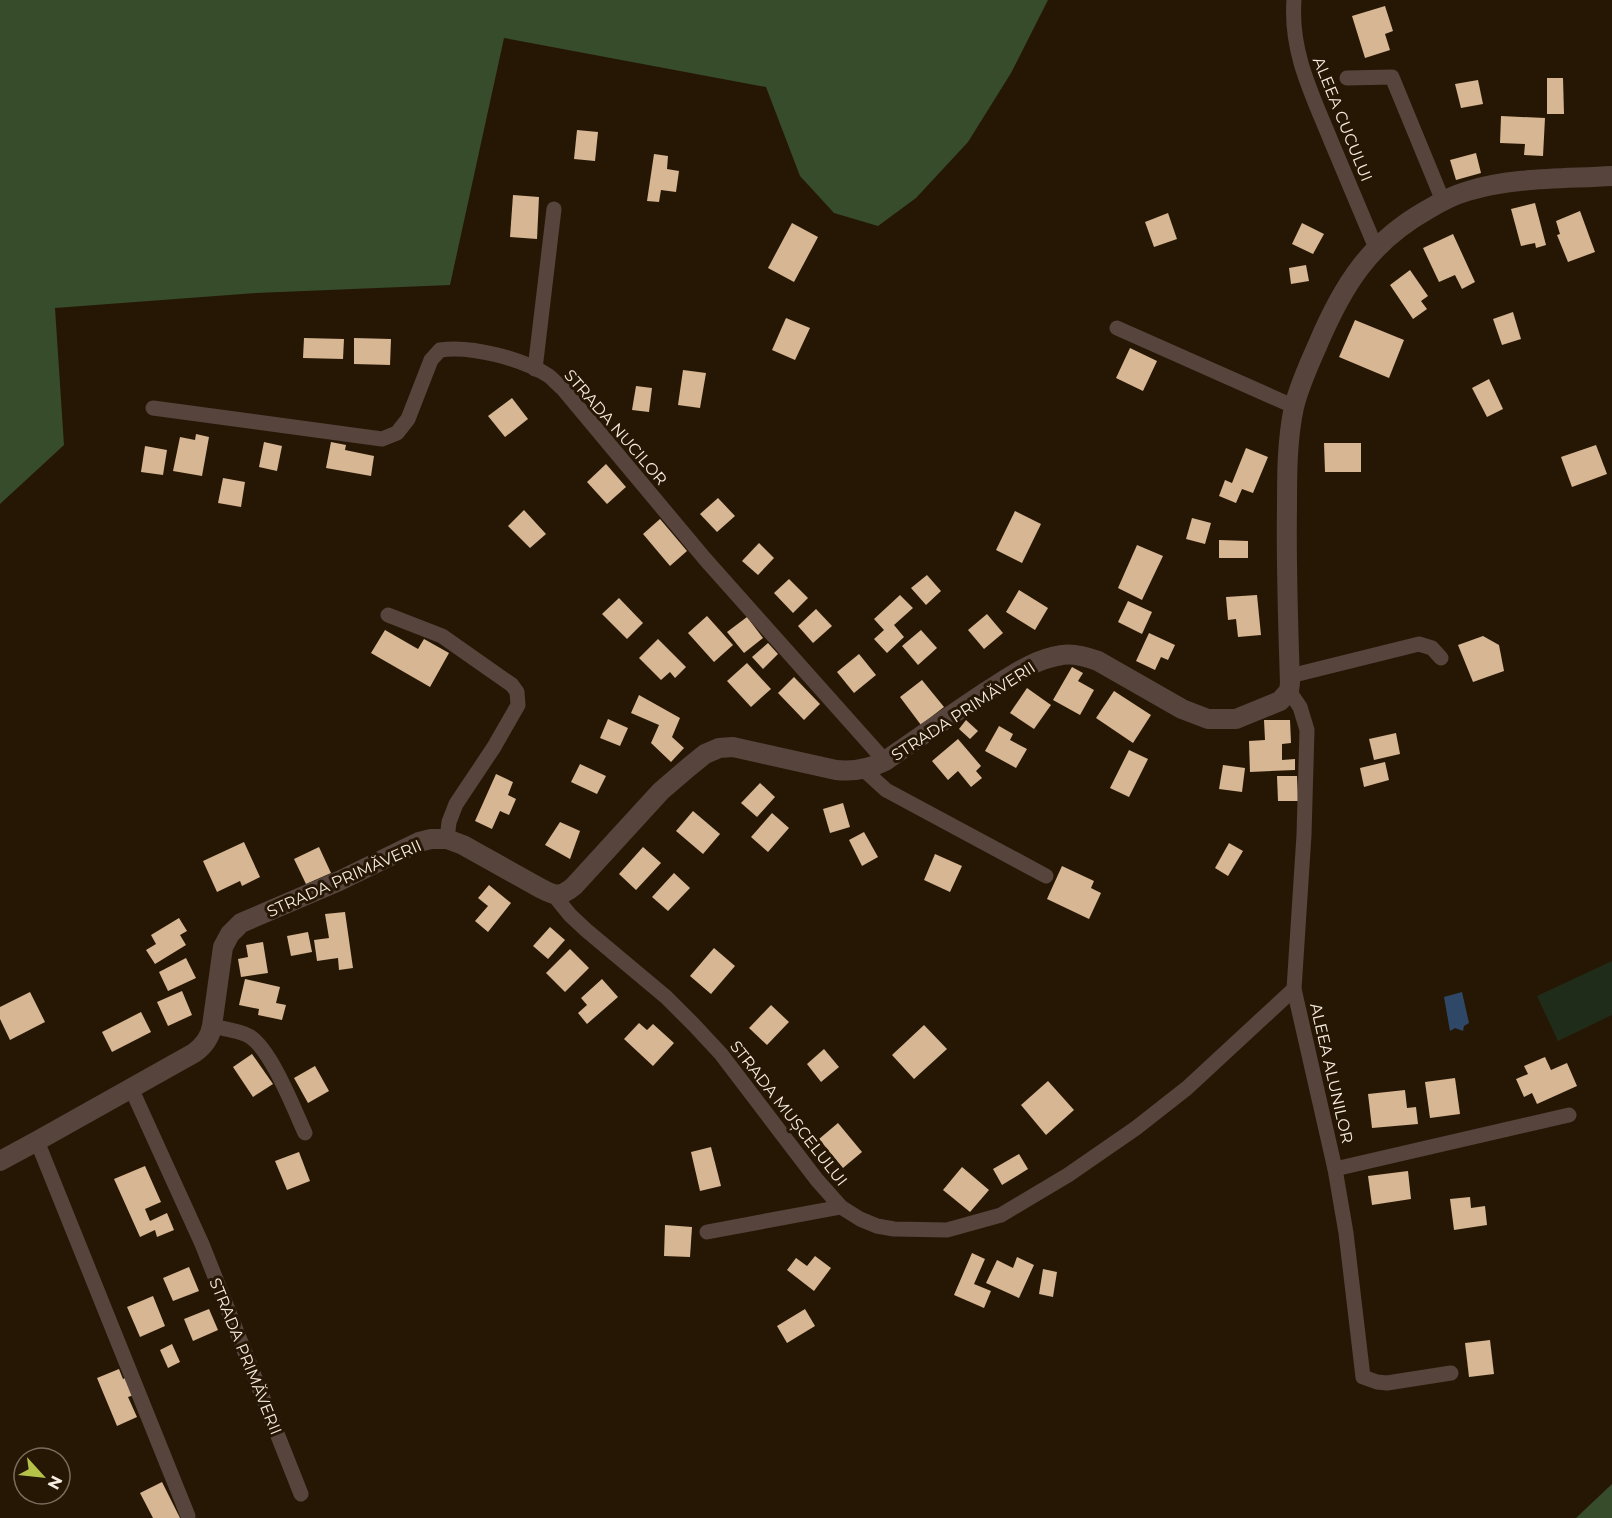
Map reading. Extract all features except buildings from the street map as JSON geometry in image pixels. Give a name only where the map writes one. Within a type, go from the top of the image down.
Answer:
[{"type":"street","name":"ALEEA CUCULUI","points":[[1294,0],[1296,48],[1305,78],[1376,248]]},
{"type":"street","points":[[1347,78],[1392,77],[1443,201]]},
{"type":"street","points":[[1441,658],[1432,648],[1419,644],[1289,683],[1286,567],[1287,459],[1295,407],[1309,363],[1329,318],[1365,259],[1390,234],[1417,215],[1467,191],[1508,182],[1612,176]]},
{"type":"street","points":[[535,369],[554,209]]},
{"type":"street","points":[[1116,328],[1295,407]]},
{"type":"street","name":"STRADA NUCILOR","points":[[153,408],[382,439],[397,433],[408,419],[431,360],[440,350],[450,348],[485,352],[535,369],[550,377],[563,389],[705,560],[885,761]]},
{"type":"street","points":[[388,615],[442,636],[512,685],[517,692],[518,705],[494,747],[456,804],[449,822],[447,839],[463,845],[553,894]]},
{"type":"street","name":"STRADA PRIMĂVERII","points":[[553,894],[559,895],[567,892],[574,886],[662,791],[705,754],[719,748],[733,747],[836,770],[863,769],[885,761],[1023,668],[1064,654],[1087,656],[1182,709],[1208,719],[1236,719],[1280,701],[1289,683]]},
{"type":"street","name":"ALEEA ALUNILOR","points":[[1289,683],[1307,730],[1304,835],[1294,989],[1335,1169],[1346,1233],[1363,1377],[1387,1383],[1451,1373]]},
{"type":"street","points":[[863,769],[886,790],[1046,876]]},
{"type":"street","name":"STRADA PRIMĂVERII","points":[[0,1161],[199,1049],[208,1039],[212,1026],[223,947],[230,934],[241,923],[339,881],[419,842],[447,839]]},
{"type":"street","name":"STRADA MUȘCELULUI","points":[[553,894],[570,915],[666,997],[721,1054],[817,1180],[841,1207],[877,1226],[912,1230],[947,1230],[1001,1215],[1068,1175],[1136,1128],[1186,1088],[1294,989]]},
{"type":"street","points":[[212,1026],[235,1030],[249,1036],[259,1044],[273,1066],[305,1133]]},
{"type":"street","name":"STRADA PRIMĂVERII","points":[[132,1088],[202,1244],[301,1494]]},
{"type":"street","points":[[1335,1169],[1569,1115]]},
{"type":"street","points":[[37,1142],[188,1516]]},
{"type":"street","points":[[707,1232],[841,1207]]},
{"type":"green space","points":[[0,0],[1048,0],[1011,73],[968,142],[916,198],[878,226],[834,213],[800,176],[766,87],[504,38],[450,285],[256,293],[55,308],[64,445],[0,504]]},
{"type":"green space","points":[[1612,961],[1612,1015],[1558,1041],[1537,996]]},
{"type":"green space","points":[[1612,1484],[1612,1518],[1576,1518]]},
{"type":"water","points":[[1462,992],[1469,1023],[1464,1026],[1463,1031],[1455,1028],[1450,1031],[1444,997]]}]
